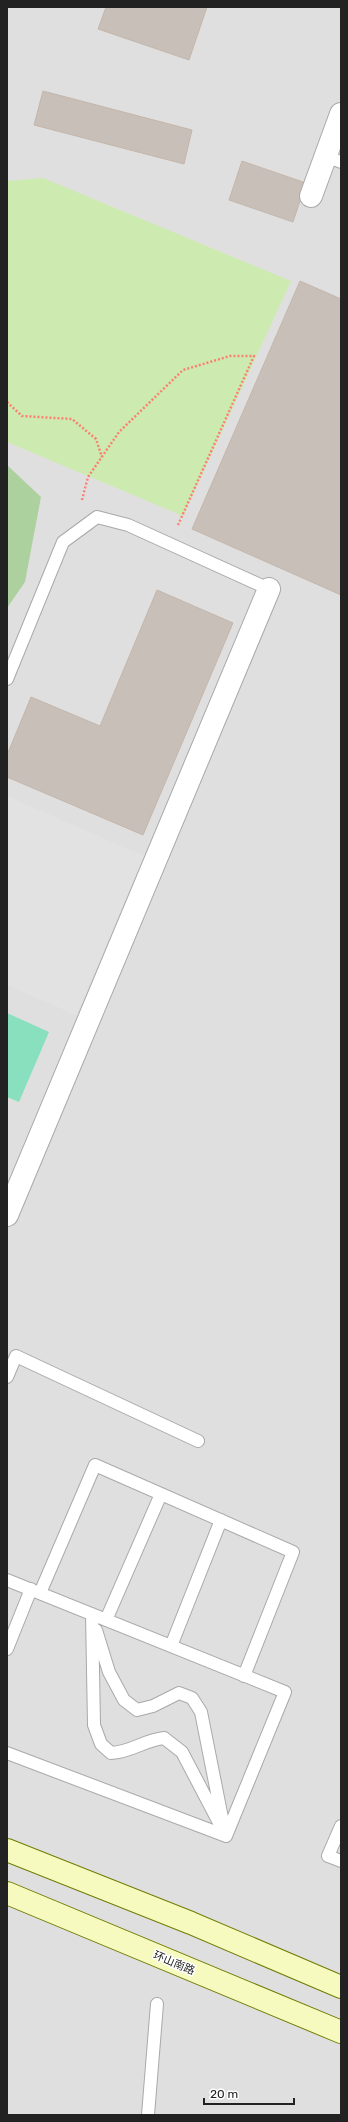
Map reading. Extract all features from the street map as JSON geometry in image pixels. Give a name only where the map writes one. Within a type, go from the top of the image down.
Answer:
[{"type":"main road","points":[[7,1850],[191,1923],[341,1987]]},
{"type":"main road","name":"环山南路","points":[[7,1893],[341,2032]]},
{"type":"street","points":[[311,196],[333,159],[341,114]]},
{"type":"street","points":[[7,1215],[269,589]]},
{"type":"lane","points":[[7,679],[63,542],[97,517],[128,525],[269,589]]},
{"type":"lane","points":[[7,1377],[16,1356],[198,1441]]},
{"type":"lane","points":[[7,1649],[95,1465],[293,1552],[244,1676]]},
{"type":"lane","points":[[106,1620],[161,1494]]},
{"type":"lane","points":[[171,1646],[221,1520]]},
{"type":"lane","points":[[7,1580],[285,1692],[226,1836]]},
{"type":"lane","points":[[92,1614],[94,1725],[101,1744],[111,1753],[124,1752],[151,1739],[164,1738],[182,1752],[226,1836]]},
{"type":"lane","points":[[92,1614],[108,1672],[124,1700],[137,1710],[153,1706],[179,1693],[192,1698],[201,1712],[226,1836]]},
{"type":"lane","points":[[7,1753],[226,1836]]},
{"type":"lane","points":[[341,1826],[328,1856],[341,1861]]},
{"type":"lane","points":[[148,2115],[157,2004]]},
{"type":"path","points":[[71,537],[88,477],[119,432],[183,370],[230,356],[254,356],[170,544]]},
{"type":"path","points":[[7,402],[22,416],[72,419],[96,439],[102,458]]},
{"type":"shaded area","points":[[7,7],[341,7],[341,1983],[7,1841]]},
{"type":"shaded area","points":[[7,796],[144,856],[76,1015],[7,985]]},
{"type":"shaded area","points":[[7,1852],[341,1987],[341,2115],[7,2115]]},
{"type":"green space","points":[[43,178],[291,281],[183,516],[7,442],[7,181]]},
{"type":"green space","points":[[7,465],[41,497],[25,582],[7,608]]},
{"type":"green space","points":[[7,1013],[49,1032],[19,1102],[7,1097]]},
{"type":"building","points":[[106,7],[207,7],[189,60],[98,29]]},
{"type":"building","points":[[43,91],[192,130],[184,164],[34,125]]},
{"type":"building","points":[[242,161],[306,183],[293,222],[229,200]]},
{"type":"building","points":[[300,281],[341,299],[341,595],[192,529]]},
{"type":"building","points":[[157,590],[233,623],[143,835],[7,777],[7,755],[31,697],[100,726]]}]
